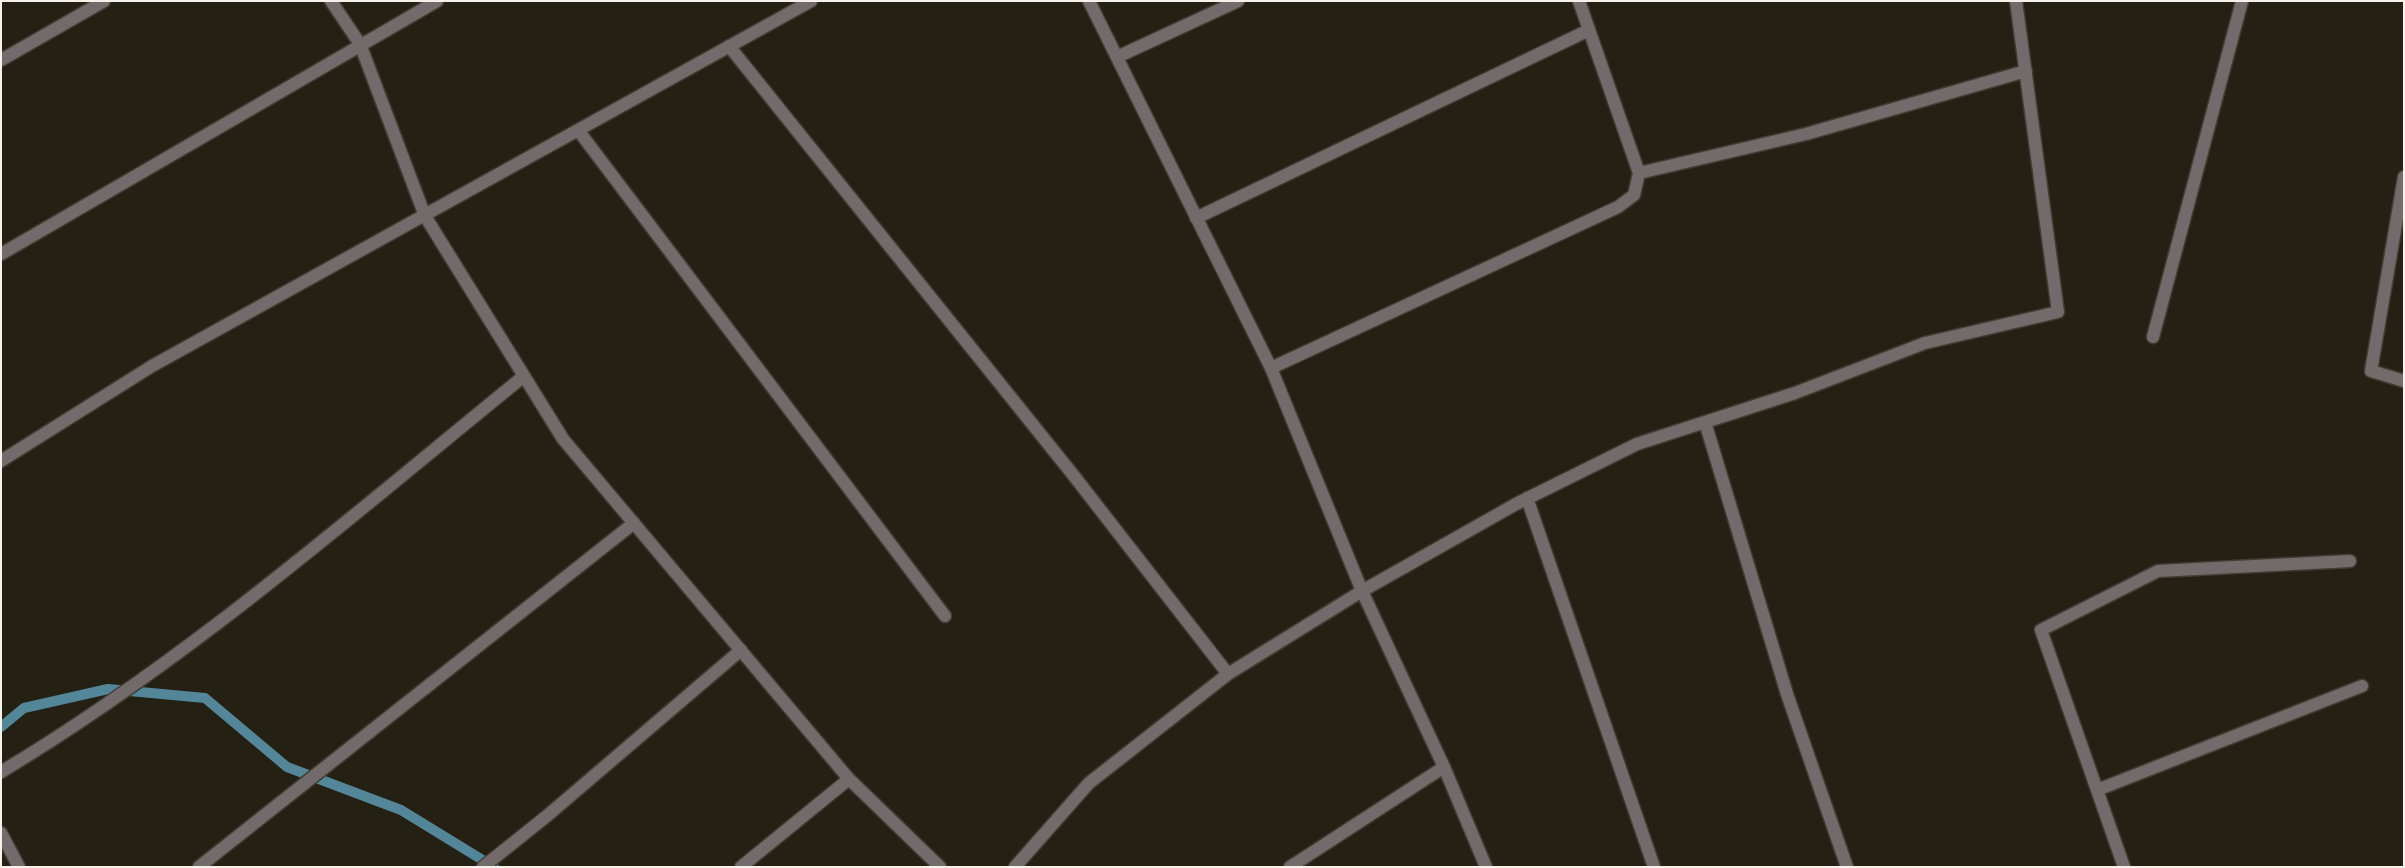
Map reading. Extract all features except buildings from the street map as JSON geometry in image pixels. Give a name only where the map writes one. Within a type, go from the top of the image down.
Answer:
[{"type":"street","points":[[1,60],[104,1]]},
{"type":"street","points":[[331,1],[360,44],[425,216],[563,439],[849,779],[940,867]]},
{"type":"street","points":[[1,254],[437,1]]},
{"type":"street","points":[[1,461],[152,366],[811,1]]},
{"type":"street","points":[[1089,1],[1271,368],[1362,590],[1444,767],[1486,867]]},
{"type":"street","points":[[1116,57],[1238,1]]},
{"type":"street","points":[[1271,368],[1618,207],[1634,195],[1639,173],[1578,1]]},
{"type":"street","points":[[1015,867],[1089,783],[1228,674],[1362,590],[1527,498],[1637,444],[1796,393],[1925,343],[2058,312],[2016,1]]},
{"type":"street","points":[[2153,337],[2242,1]]},
{"type":"street","points":[[1196,218],[1589,30]]},
{"type":"street","points":[[729,46],[1074,476],[1228,674]]},
{"type":"street","points":[[1639,173],[1806,134],[2026,71]]},
{"type":"street","points":[[578,130],[945,616]]},
{"type":"street","points":[[2404,177],[2371,371],[2404,381]]},
{"type":"street","points":[[1,772],[37,751],[198,639],[524,376]]},
{"type":"street","points":[[1705,422],[1787,694],[1847,867]]},
{"type":"street","points":[[1527,498],[1654,867]]},
{"type":"street","points":[[199,867],[634,523]]},
{"type":"street","points":[[2124,867],[2041,630],[2158,571],[2350,561]]},
{"type":"street","points":[[482,867],[548,815],[741,650]]},
{"type":"street","points":[[2097,790],[2362,686]]},
{"type":"street","points":[[1290,867],[1444,767]]},
{"type":"street","points":[[741,867],[849,779]]},
{"type":"street","points":[[1,834],[19,867]]},
{"type":"waterway","points":[[1,727],[24,708],[108,689],[205,698],[287,767],[401,810],[494,867]]}]
